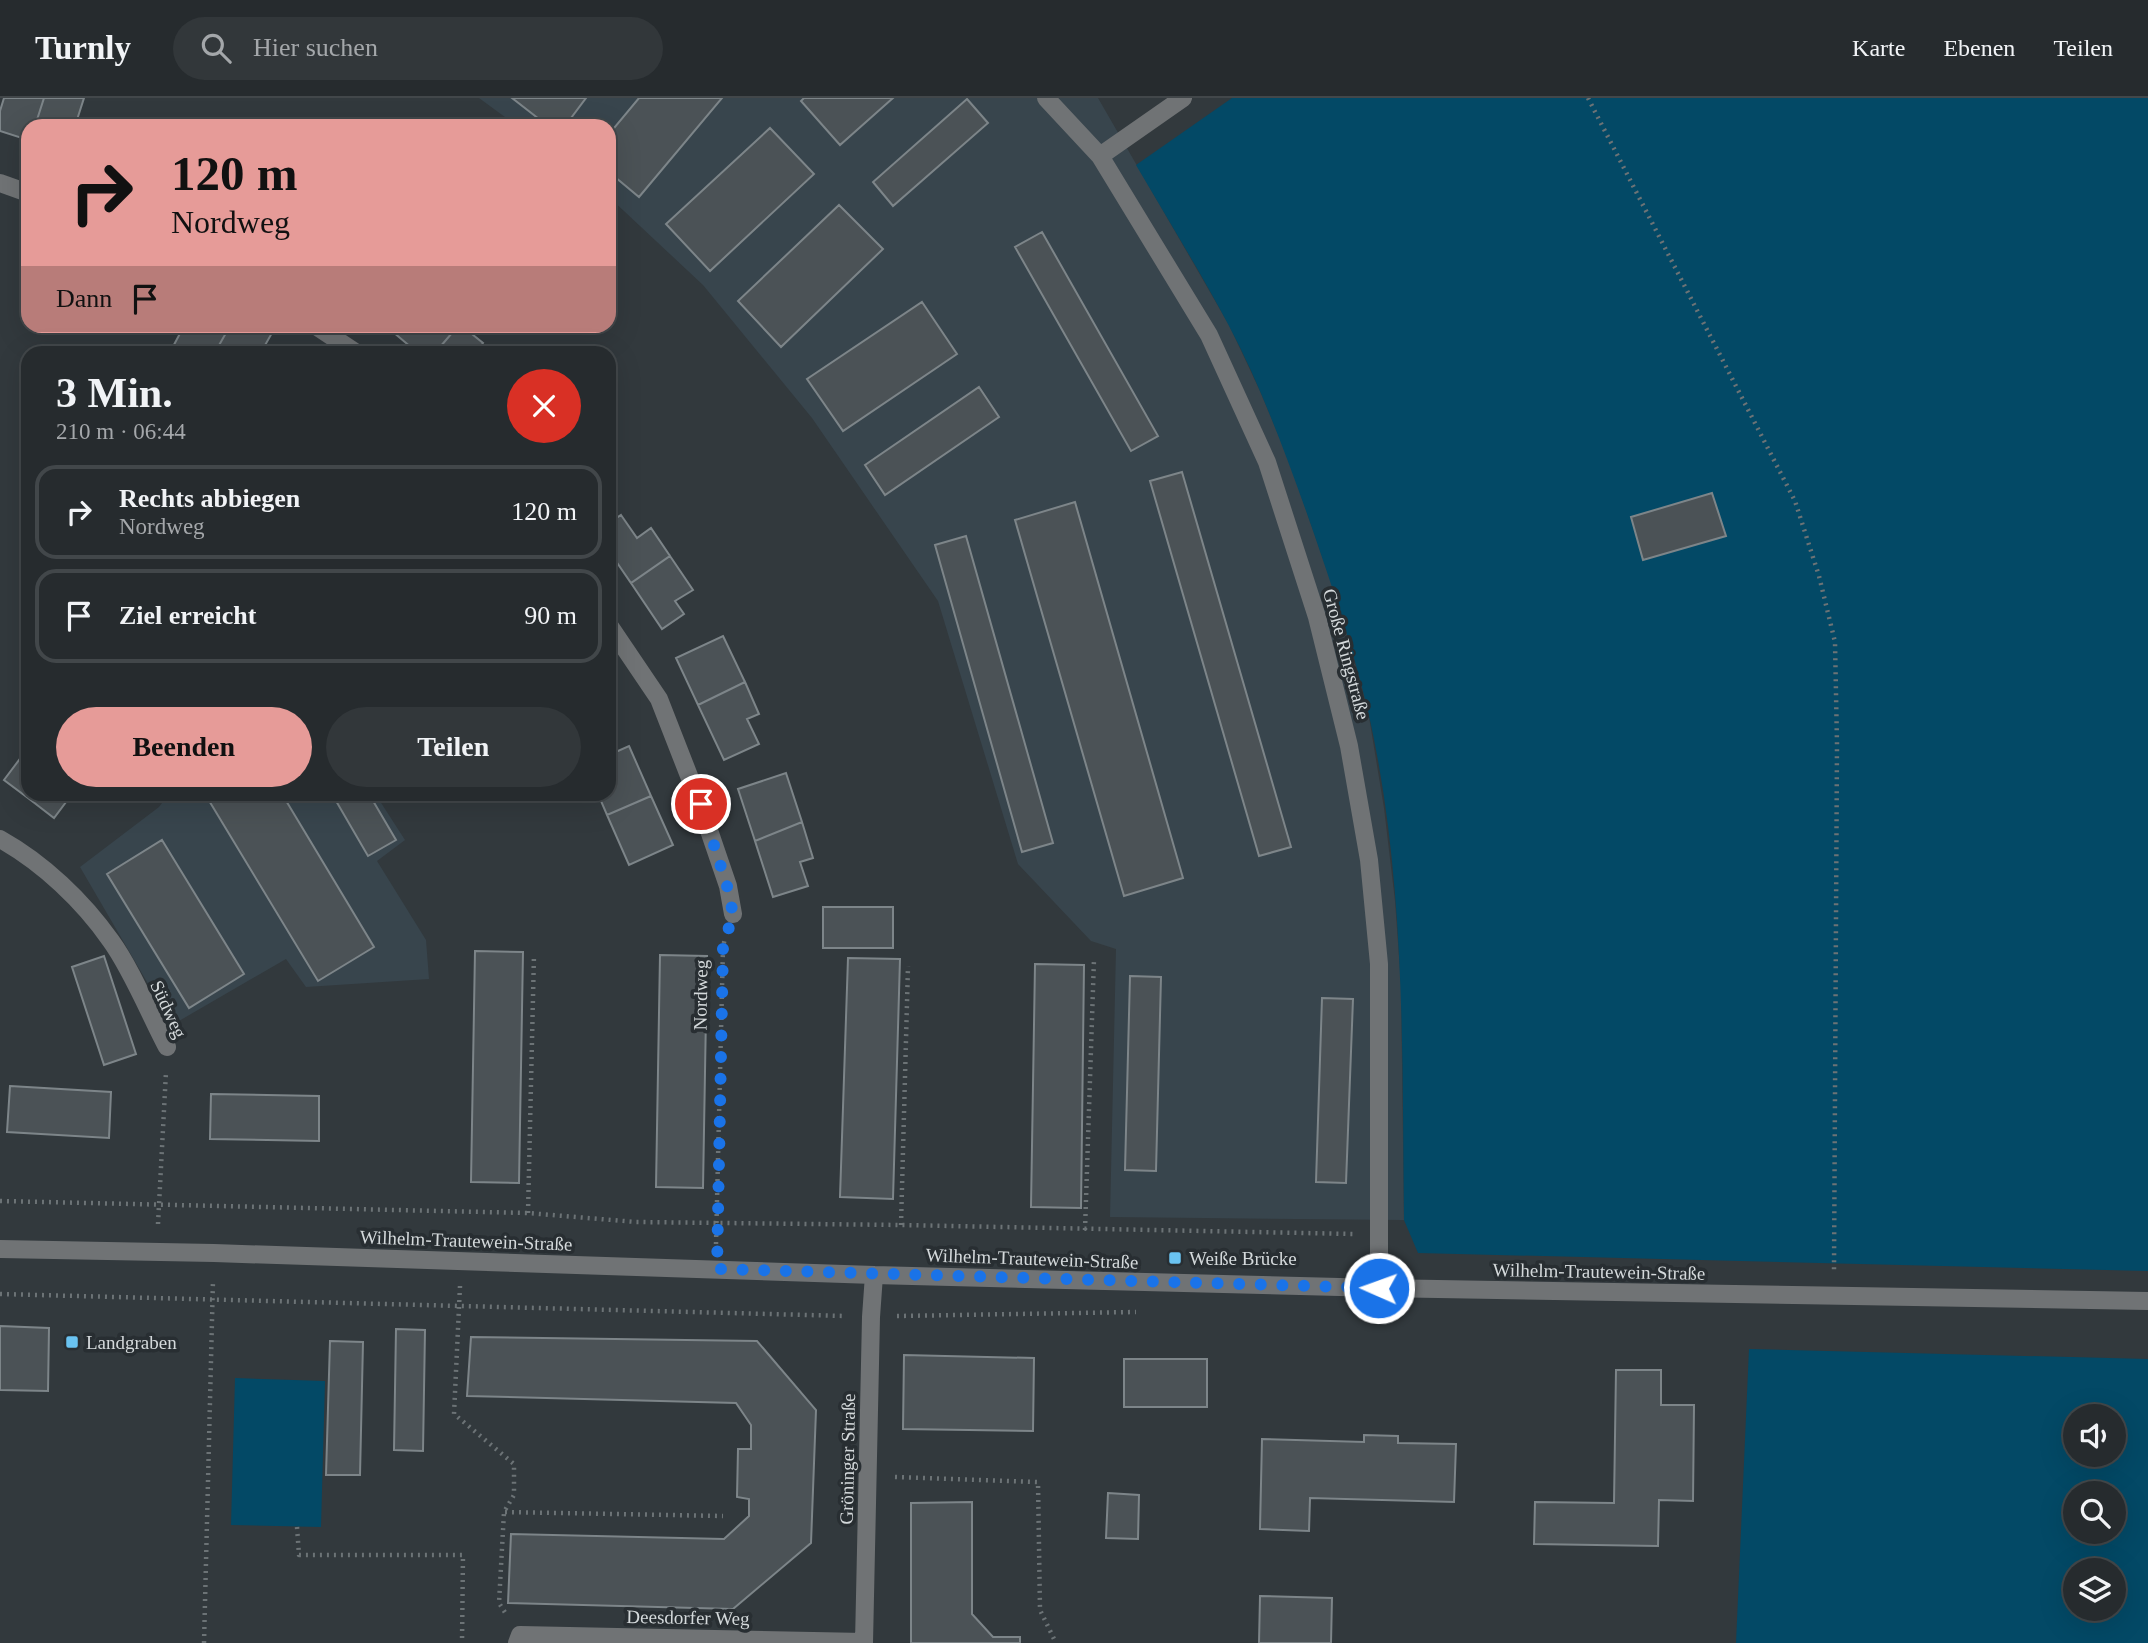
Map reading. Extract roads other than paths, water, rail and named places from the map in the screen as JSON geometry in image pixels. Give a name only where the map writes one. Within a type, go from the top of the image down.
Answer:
[{"type":"street","name":"Große Ringstraße","points":[[1046,98],[1100,156],[1209,335],[1267,462],[1317,617],[1349,746],[1369,860],[1379,964],[1379,1288]]},
{"type":"street","points":[[1100,156],[1183,98]]},
{"type":"street","points":[[0,183],[21,190]]},
{"type":"street","points":[[326,333],[346,346]]},
{"type":"street","points":[[616,635],[659,698],[701,804],[733,914]]},
{"type":"street","name":"Südweg","points":[[0,839],[23,852],[83,906],[112,943],[167,1047]]},
{"type":"street","name":"Wilhelm-Trautewein-Straße","points":[[0,1248],[1379,1288],[2148,1301]]},
{"type":"street","name":"Gröninger Straße","points":[[864,1642],[873,1275]]},
{"type":"street","name":"Deesdorfer Weg","points":[[519,1639],[864,1642]]},
{"type":"place","name":"Weiße Brücke","points":[[1175,1258]]},
{"type":"place","name":"Landgraben","points":[[72,1342]]}]
